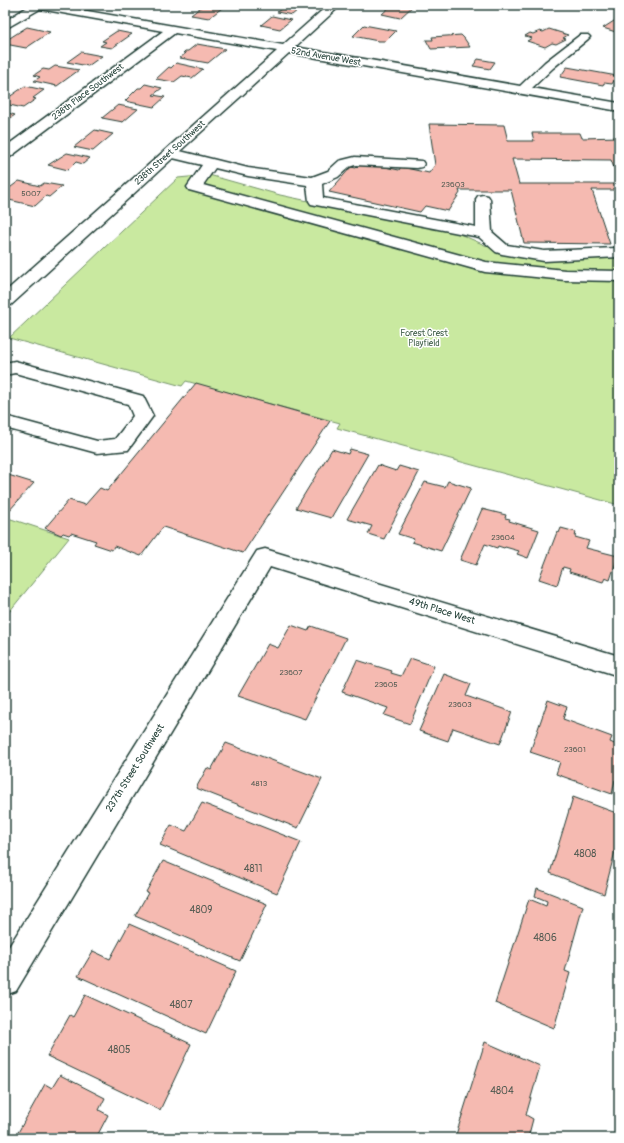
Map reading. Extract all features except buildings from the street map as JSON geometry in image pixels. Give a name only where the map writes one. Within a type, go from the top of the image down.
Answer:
[{"type":"street","points":[[5,26],[36,5]]},
{"type":"street","name":"52nd Avenue West","points":[[36,5],[286,50],[619,107]]},
{"type":"street","points":[[77,13],[89,5]]},
{"type":"street","name":"238th Street Southwest","points":[[5,301],[335,5]]},
{"type":"street","name":"238th Place Southwest","points":[[5,154],[172,30]]},
{"type":"street","points":[[522,91],[549,65],[584,37]]},
{"type":"street","points":[[171,152],[248,172],[314,182],[334,174],[344,164],[355,161],[417,164]]},
{"type":"street","points":[[211,163],[194,187],[485,267],[565,275],[619,276]]},
{"type":"street","points":[[314,182],[316,201],[484,233],[502,249],[544,256],[616,253]]},
{"type":"street","points":[[483,199],[484,233]]},
{"type":"street","points":[[5,369],[15,367],[136,400],[143,416],[121,445],[97,447],[5,422]]},
{"type":"street","name":"49th Place West","points":[[265,557],[619,666]]},
{"type":"street","name":"237th Street Southwest","points":[[5,980],[265,557]]},
{"type":"green space","name":"Forest Crest Playfield","points":[[209,175],[280,195],[455,232],[510,256],[619,256],[619,505],[337,428],[340,423],[186,381],[182,386],[9,338],[178,178]]},
{"type":"green space","points":[[8,518],[69,538],[5,617],[5,521]]}]
